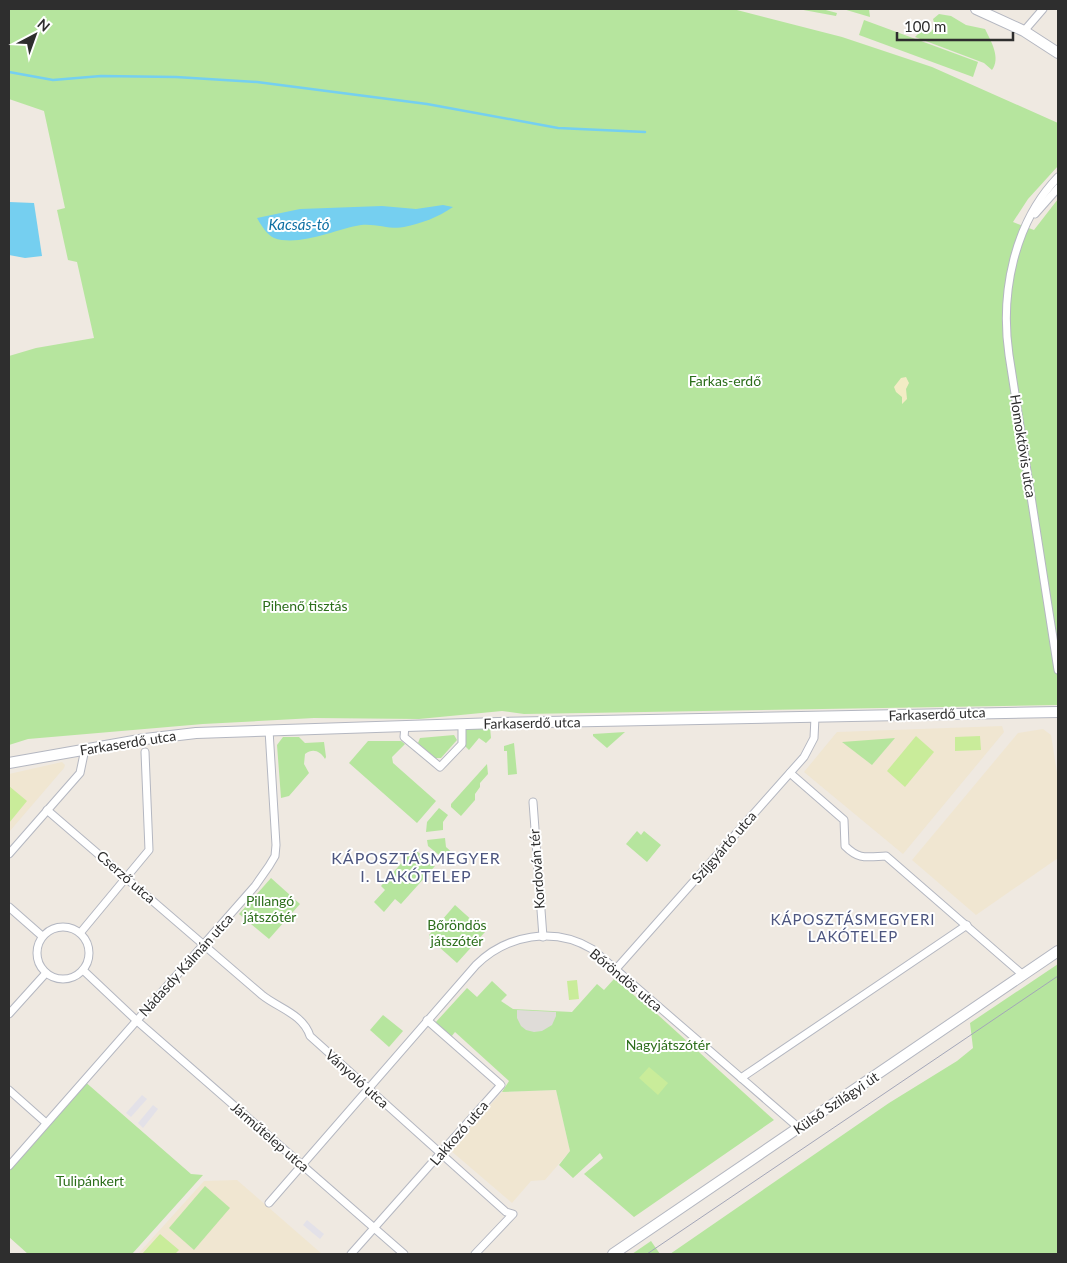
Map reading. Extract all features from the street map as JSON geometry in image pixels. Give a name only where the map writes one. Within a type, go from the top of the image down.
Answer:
[{"type":"street","points":[[976,9],[1024,32],[1058,53]]},
{"type":"street","points":[[1024,32],[1043,9]]},
{"type":"street","name":"Homoktövis utca","points":[[1058,177],[1034,208],[1026,223],[1009,282],[1006,337],[1058,670]]},
{"type":"street","name":"Homoktövis utca","points":[[1026,223],[1058,188]]},
{"type":"street","name":"Farkaserdő utca","points":[[9,764],[85,749],[196,733],[462,724],[1058,712]]},
{"type":"street","name":"Szíjgyártó utca","points":[[616,969],[811,748],[815,718]]},
{"type":"street","points":[[405,726],[404,737],[440,767],[462,744],[462,724]]},
{"type":"street","name":"Nádasdy Kálmán utca","points":[[9,1166],[45,1122],[264,874],[275,856],[276,836],[269,730]]},
{"type":"street","points":[[9,854],[80,773],[85,749]]},
{"type":"street","points":[[81,932],[149,850],[145,752]]},
{"type":"street","points":[[790,773],[844,820],[844,846],[858,857],[886,856],[1023,975]]},
{"type":"street","name":"Kordován tér","points":[[533,802],[543,937]]},
{"type":"street","name":"Cserző utca","points":[[47,810],[127,877],[203,945]]},
{"type":"street","points":[[9,906],[42,936]]},
{"type":"street","points":[[741,1078],[967,925]]},
{"type":"street","points":[[65,926],[81,932],[89,947],[88,964],[76,976],[61,979],[46,973],[37,959],[38,943],[42,936],[49,930],[65,926]]},
{"type":"street","name":"Bőröndös utca","points":[[269,1203],[458,985],[495,949],[515,940],[562,937],[583,944],[616,969],[798,1128]]},
{"type":"street","name":"Ványoló utca","points":[[203,945],[268,1000],[281,1005],[307,1028],[310,1036],[441,1155],[506,1212],[513,1214],[475,1254]]},
{"type":"street","name":"Külső Szilágyi út","points":[[613,1254],[1058,951]]},
{"type":"street","name":"Járműtelep utca","points":[[83,970],[136,1020],[404,1254]]},
{"type":"street","points":[[9,1014],[46,973]]},
{"type":"street","name":"Lakkozó utca","points":[[351,1254],[441,1155],[501,1085],[427,1020]]},
{"type":"street","points":[[9,1090],[45,1122]]},
{"type":"shaded area","points":[[1002,726],[1004,732],[903,854],[804,772],[837,732]]},
{"type":"shaded area","points":[[1043,729],[1051,735],[1058,779],[1058,858],[976,915],[912,860],[1018,733]]},
{"type":"shaded area","points":[[62,762],[65,765],[64,768],[9,832],[9,774]]},
{"type":"shaded area","points":[[517,1010],[556,1012],[556,1016],[552,1025],[542,1031],[534,1032],[526,1030],[521,1026],[517,1018]]},
{"type":"shaded area","points":[[556,1090],[570,1151],[545,1180],[531,1181],[512,1203],[450,1150],[502,1092]]},
{"type":"shaded area","points":[[142,1095],[147,1099],[131,1117],[126,1113]]},
{"type":"shaded area","points":[[153,1105],[158,1109],[143,1128],[138,1123]]},
{"type":"shaded area","points":[[237,1180],[322,1254],[138,1254],[204,1181]]},
{"type":"shaded area","points":[[307,1220],[324,1234],[320,1239],[303,1225]]},
{"type":"green space","name":"Farkas-erdő","points":[[9,9],[733,9],[842,37],[932,67],[1058,123],[1058,166],[1028,199],[1013,222],[1034,230],[1058,199],[1058,716],[1057,705],[524,714],[502,711],[419,719],[314,718],[203,724],[28,739],[9,745],[9,356],[36,348],[94,338],[77,262],[68,260],[57,210],[65,208],[44,111],[9,99]]},
{"type":"green space","points":[[798,9],[822,9],[837,13],[836,16]]},
{"type":"green space","points":[[843,9],[869,9],[870,17]]},
{"type":"green space","points":[[939,14],[951,16],[966,25],[985,29],[992,44],[996,60],[992,70],[984,63],[915,37],[921,31],[931,32],[935,26],[933,19]]},
{"type":"green space","points":[[864,20],[978,62],[973,77],[859,35]]},
{"type":"green space","points":[[490,727],[491,738],[486,743],[479,738],[469,750],[463,744],[466,728]]},
{"type":"green space","points":[[625,732],[607,748],[593,736],[593,734]]},
{"type":"green space","points":[[454,735],[457,740],[441,758],[435,758],[418,743],[420,738]]},
{"type":"green space","points":[[916,736],[934,752],[905,787],[887,771]]},
{"type":"green space","points":[[980,736],[981,750],[955,751],[955,737]]},
{"type":"green space","points":[[283,737],[299,737],[305,743],[324,742],[326,757],[325,759],[319,752],[314,751],[305,754],[304,764],[309,773],[289,796],[281,798],[277,745]]},
{"type":"green space","points":[[895,738],[872,765],[842,742]]},
{"type":"green space","points":[[368,741],[401,741],[405,744],[392,757],[393,763],[436,801],[417,823],[349,763]]},
{"type":"green space","points":[[514,743],[517,774],[508,775],[507,751],[504,751],[504,746]]},
{"type":"green space","points":[[487,764],[488,774],[480,783],[480,787],[475,794],[475,800],[461,816],[451,807],[451,804]]},
{"type":"green space","points":[[9,786],[27,801],[9,823]]},
{"type":"green space","points":[[439,808],[448,815],[443,822],[443,830],[426,832],[427,822]]},
{"type":"green space","points":[[637,831],[641,835],[644,831],[661,845],[647,862],[626,844]]},
{"type":"green space","points":[[445,838],[446,847],[456,856],[450,864],[428,846],[427,840]]},
{"type":"green space","points":[[414,849],[435,866],[401,904],[395,899],[384,912],[374,902],[385,890],[381,886]]},
{"type":"green space","name":"Pillangó játszótér","points":[[271,878],[300,904],[269,939],[239,914]]},
{"type":"green space","name":"Bőröndös játszótér","points":[[455,905],[485,932],[457,963],[429,938],[429,935]]},
{"type":"green space","points":[[1058,964],[1058,1254],[670,1254],[889,1103],[957,1061],[973,1048],[970,1023]]},
{"type":"green space","name":"Nagyjátszótér","points":[[614,979],[657,1014],[774,1120],[634,1217],[584,1174],[603,1158],[600,1153],[573,1178],[559,1165],[570,1151],[556,1090],[502,1092],[509,1081],[455,1032],[451,1037],[435,1023],[467,988],[477,997],[492,981],[507,995],[501,1001],[513,1009],[572,1012],[597,984],[604,990]]},
{"type":"green space","points":[[577,980],[579,999],[569,1000],[567,981]]},
{"type":"green space","points":[[383,1015],[403,1031],[389,1047],[370,1030]]},
{"type":"green space","points":[[649,1067],[668,1083],[658,1095],[639,1078]]},
{"type":"green space","name":"Tulipánkert","points":[[83,1080],[191,1174],[203,1175],[132,1254],[28,1254],[9,1237],[9,1166]]},
{"type":"green space","points":[[205,1186],[230,1208],[194,1250],[169,1228]]},
{"type":"green space","points":[[160,1234],[179,1250],[175,1254],[142,1254]]},
{"type":"green space","points":[[651,1241],[660,1254],[632,1254]]},
{"type":"sand","points":[[906,377],[909,383],[906,389],[907,399],[902,404],[902,397],[896,392],[894,387],[901,378]]},
{"type":"water","points":[[9,202],[34,203],[42,256],[25,258],[9,255]]},
{"type":"water","name":"Kacsás-tó","points":[[443,205],[453,207],[423,222],[399,228],[361,225],[295,240],[271,237],[257,218],[300,209],[382,206],[416,209]]},
{"type":"waterway","points":[[9,72],[53,80],[101,76],[176,77],[257,82],[427,104],[558,128],[645,132]]},
{"type":"tram line","points":[[647,1254],[1058,976]]},
{"type":"district","name":"KÁPOSZTÁSMEGYER I. LAKÓTELEP","points":[[416,867]]},
{"type":"district","name":"KÁPOSZTÁSMEGYERI LAKÓTELEP","points":[[853,928]]},
{"type":"park label","name":"Pihenő tisztás","points":[[305,606]]}]
